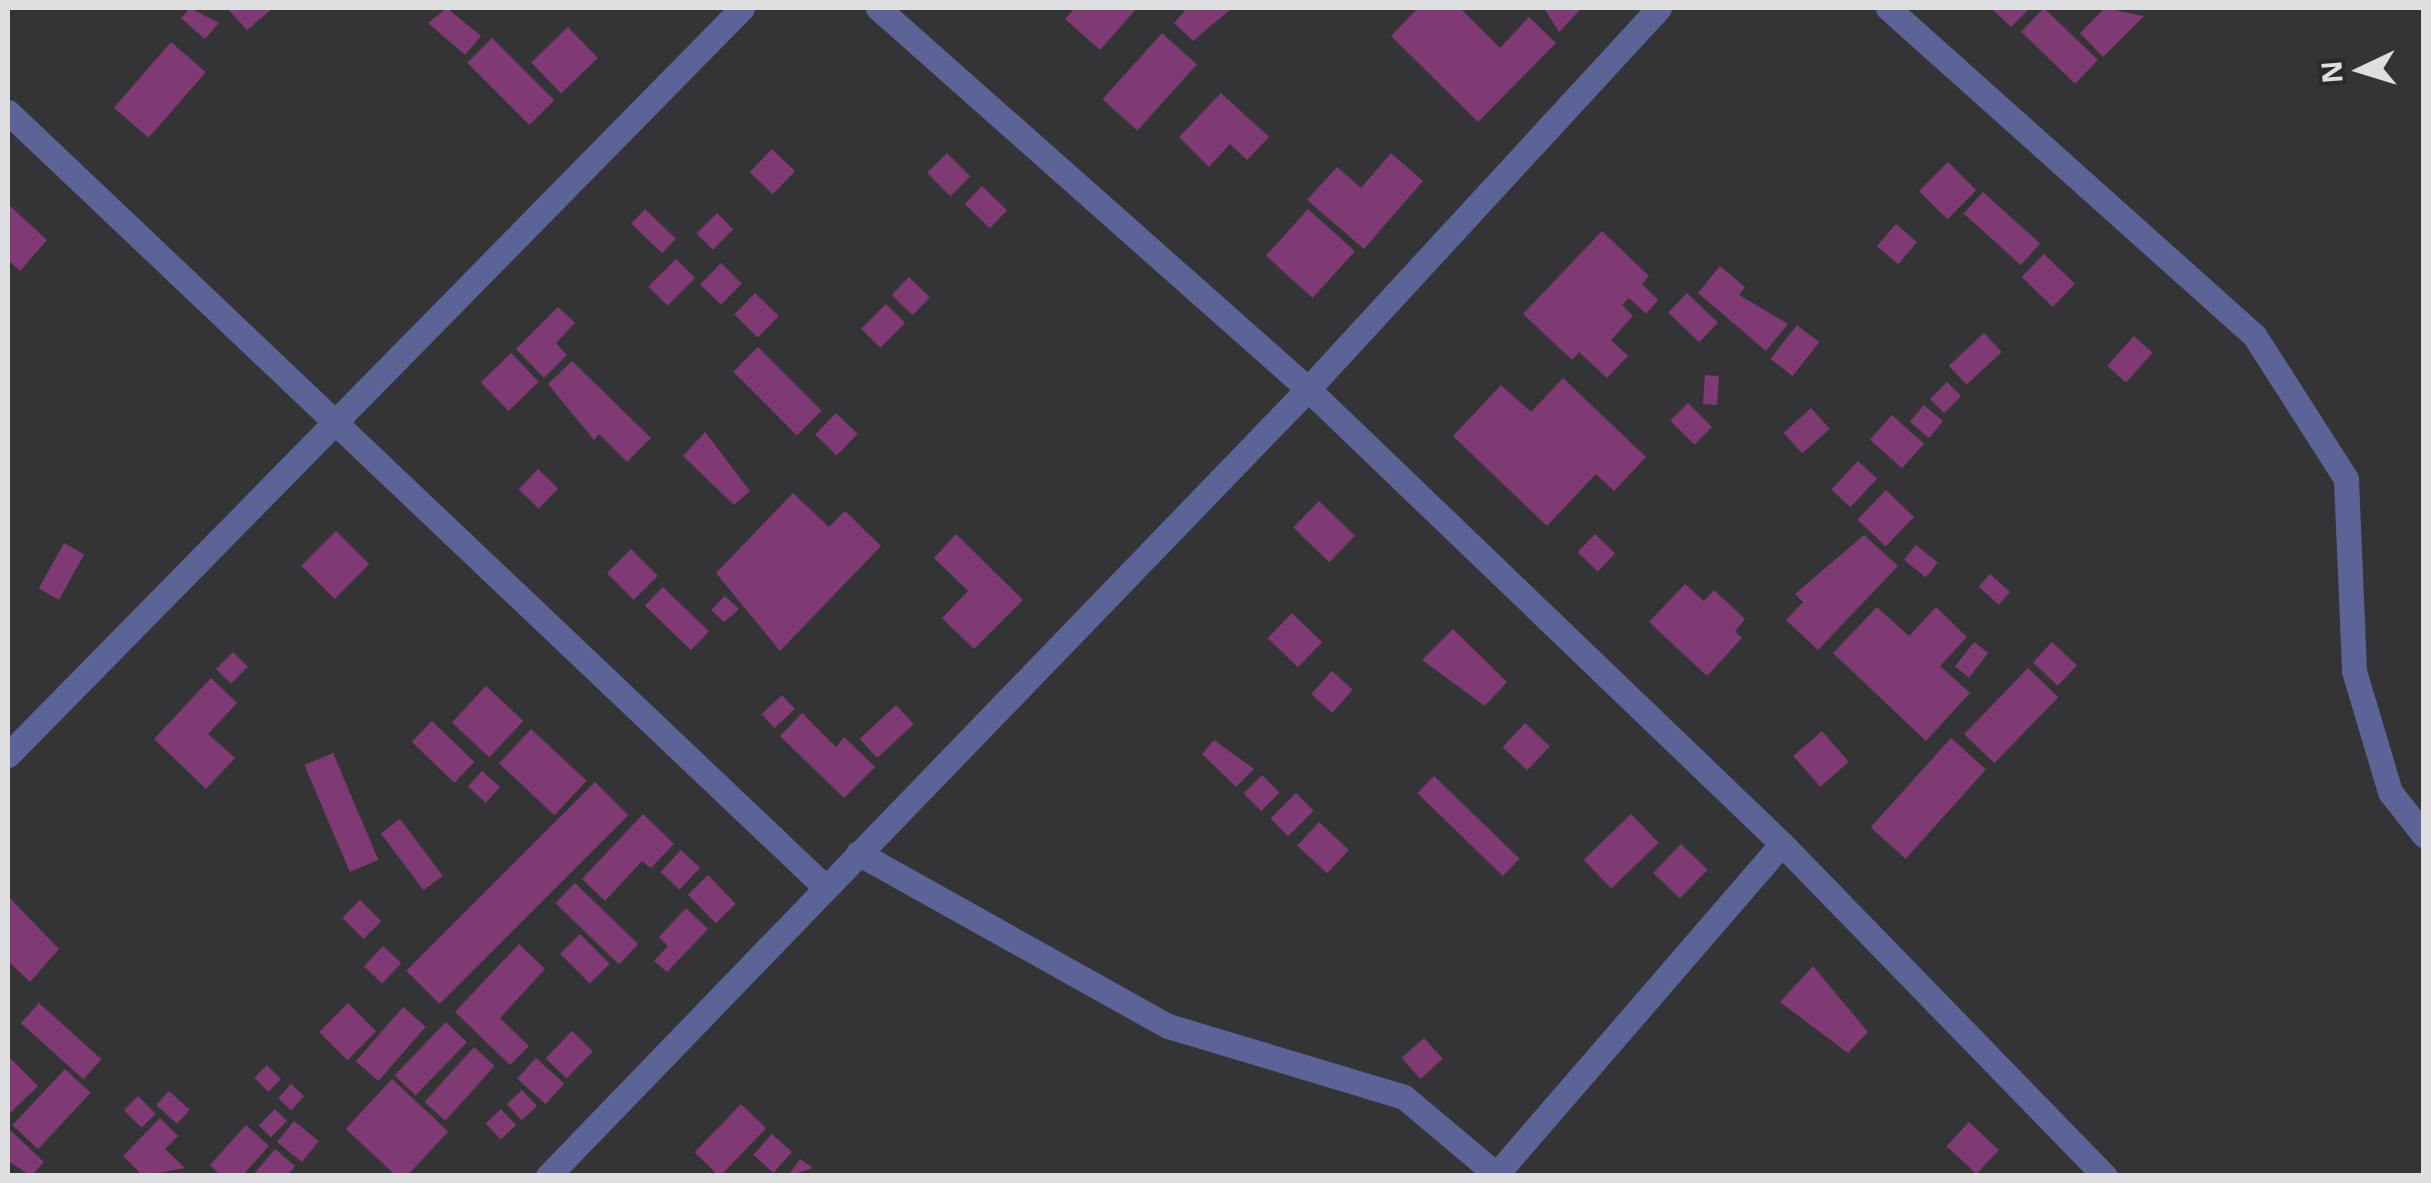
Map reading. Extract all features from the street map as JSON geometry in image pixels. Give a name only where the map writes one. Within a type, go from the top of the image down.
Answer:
[{"type":"street","points":[[8,755],[742,8]]},
{"type":"street","points":[[878,8],[1308,390],[1782,844],[2105,1176]]},
{"type":"street","points":[[548,1176],[1308,390],[1659,8]]},
{"type":"street","points":[[1888,8],[2254,335],[2346,478],[2354,671],[2390,792],[2424,835]]},
{"type":"street","points":[[8,112],[340,420],[825,886]]},
{"type":"street","points":[[858,853],[1168,1026],[1404,1098],[1497,1175],[1782,844]]},
{"type":"building","points":[[190,8],[219,23],[205,39],[181,18]]},
{"type":"building","points":[[227,8],[273,8],[247,30]]},
{"type":"building","points":[[447,8],[481,36],[465,55],[428,23]]},
{"type":"building","points":[[1075,8],[1137,8],[1100,50],[1065,19]]},
{"type":"building","points":[[1187,8],[1232,8],[1193,41],[1174,23]]},
{"type":"building","points":[[1418,8],[1460,8],[1500,48],[1529,17],[1556,43],[1478,122],[1391,36]]},
{"type":"building","points":[[1544,8],[1578,8],[1580,10],[1559,32]]},
{"type":"building","points":[[1991,8],[2030,8],[2011,27]]},
{"type":"building","points":[[2044,8],[2098,60],[2075,84],[2021,32]]},
{"type":"building","points":[[2105,8],[2144,16],[2103,57],[2080,33]]},
{"type":"building","points":[[568,27],[598,58],[561,93],[531,62]]},
{"type":"building","points":[[1162,33],[1197,64],[1137,131],[1102,99]]},
{"type":"building","points":[[492,38],[554,100],[529,125],[467,63]]},
{"type":"building","points":[[171,42],[206,72],[149,138],[114,108]]},
{"type":"building","points":[[1221,93],[1269,137],[1247,160],[1230,144],[1209,167],[1179,137]]},
{"type":"building","points":[[772,149],[795,171],[773,194],[750,172]]},
{"type":"building","points":[[947,153],[970,176],[951,196],[927,173]]},
{"type":"building","points":[[1391,153],[1423,181],[1364,249],[1307,200],[1337,167],[1361,188]]},
{"type":"building","points":[[1948,162],[1976,190],[1947,219],[1919,191]]},
{"type":"building","points":[[982,186],[1007,210],[990,228],[965,204]]},
{"type":"building","points":[[1983,192],[2040,244],[2021,265],[1964,214]]},
{"type":"building","points":[[8,204],[47,240],[20,271],[8,260]]},
{"type":"building","points":[[645,209],[676,239],[662,253],[631,223]]},
{"type":"building","points":[[1308,209],[1355,251],[1313,298],[1266,256]]},
{"type":"building","points":[[717,213],[733,229],[713,250],[696,234]]},
{"type":"building","points":[[1896,224],[1917,242],[1898,264],[1877,246]]},
{"type":"building","points":[[1602,231],[1649,276],[1642,284],[1658,300],[1646,314],[1629,298],[1622,305],[1633,316],[1611,340],[1628,356],[1607,378],[1579,352],[1572,360],[1523,314]]},
{"type":"building","points":[[2044,254],[2075,284],[2053,307],[2022,277]]},
{"type":"building","points":[[676,259],[695,278],[668,306],[648,287]]},
{"type":"building","points":[[721,263],[742,283],[721,305],[700,285]]},
{"type":"building","points":[[1720,266],[1745,287],[1739,295],[1788,324],[1766,351],[1698,293]]},
{"type":"building","points":[[909,277],[930,297],[912,315],[892,295]]},
{"type":"building","points":[[755,293],[779,316],[758,338],[734,315]]},
{"type":"building","points":[[1687,293],[1718,323],[1699,342],[1668,312]]},
{"type":"building","points":[[886,304],[905,323],[880,348],[861,329]]},
{"type":"building","points":[[558,307],[575,323],[556,343],[567,355],[544,378],[516,349]]},
{"type":"building","points":[[1797,325],[1819,342],[1793,376],[1771,359]]},
{"type":"building","points":[[1984,333],[2002,352],[1967,385],[1949,366]]},
{"type":"building","points":[[2134,336],[2153,353],[2126,382],[2107,366]]},
{"type":"building","points":[[758,347],[822,411],[797,435],[733,372]]},
{"type":"building","points":[[511,353],[539,382],[509,411],[481,382]]},
{"type":"building","points":[[572,361],[651,438],[627,462],[599,434],[594,440],[548,384]]},
{"type":"building","points":[[1705,375],[1719,376],[1717,405],[1703,404]]},
{"type":"building","points":[[1563,378],[1646,457],[1614,491],[1596,474],[1547,526],[1453,436],[1501,385],[1531,412]]},
{"type":"building","points":[[1947,382],[1961,396],[1944,413],[1930,399]]},
{"type":"building","points":[[1688,403],[1712,427],[1694,445],[1670,421]]},
{"type":"building","points":[[1924,405],[1943,421],[1929,438],[1910,422]]},
{"type":"building","points":[[1811,408],[1830,429],[1802,454],[1784,433]]},
{"type":"building","points":[[836,413],[858,434],[837,455],[815,435]]},
{"type":"building","points":[[1892,415],[1924,444],[1902,468],[1870,440]]},
{"type":"building","points":[[705,432],[750,491],[734,505],[683,456]]},
{"type":"building","points":[[1858,461],[1877,479],[1850,507],[1831,490]]},
{"type":"building","points":[[538,469],[558,488],[539,509],[519,489]]},
{"type":"building","points":[[1886,490],[1914,517],[1886,547],[1858,519]]},
{"type":"building","points":[[793,493],[829,527],[845,511],[881,546],[780,651],[716,573]]},
{"type":"building","points":[[1319,501],[1355,536],[1329,562],[1293,528]]},
{"type":"building","points":[[336,531],[369,564],[335,599],[301,566]]},
{"type":"building","points":[[956,534],[1023,600],[974,649],[942,618],[968,591],[934,558]]},
{"type":"building","points":[[1595,534],[1615,553],[1598,571],[1578,552]]},
{"type":"building","points":[[1864,535],[1898,566],[1818,650],[1786,620],[1803,602],[1795,594]]},
{"type":"building","points":[[64,543],[84,554],[59,600],[39,588]]},
{"type":"building","points":[[1916,545],[1938,563],[1926,577],[1904,560]]},
{"type":"building","points":[[631,549],[658,576],[634,600],[607,573]]},
{"type":"building","points":[[1990,574],[2010,592],[1999,605],[1979,587]]},
{"type":"building","points":[[1685,584],[1704,601],[1714,590],[1745,619],[1735,631],[1742,638],[1707,676],[1649,622]]},
{"type":"building","points":[[663,587],[709,631],[691,650],[645,606]]},
{"type":"building","points":[[725,596],[739,609],[724,622],[711,610]]},
{"type":"building","points":[[1877,607],[1909,636],[1936,607],[1967,637],[1940,666],[1970,693],[1926,741],[1833,653]]},
{"type":"building","points":[[1292,613],[1322,642],[1298,667],[1268,638]]},
{"type":"building","points":[[1453,629],[1507,682],[1485,706],[1422,660]]},
{"type":"building","points":[[1974,642],[1988,653],[1969,678],[1955,666]]},
{"type":"building","points":[[2052,642],[2077,665],[2058,686],[2033,662]]},
{"type":"building","points":[[233,652],[248,667],[231,684],[216,669]]},
{"type":"building","points":[[2028,668],[2058,697],[1994,763],[1964,734]]},
{"type":"building","points":[[1332,671],[1353,690],[1332,713],[1311,694]]},
{"type":"building","points":[[211,678],[237,703],[208,734],[235,758],[206,789],[154,739]]},
{"type":"building","points":[[486,686],[523,721],[489,757],[452,723]]},
{"type":"building","points":[[782,695],[795,709],[774,728],[762,714]]},
{"type":"building","points":[[896,705],[914,724],[877,758],[859,739]]},
{"type":"building","points":[[802,713],[836,747],[844,737],[875,767],[844,798],[780,736]]},
{"type":"building","points":[[432,721],[474,762],[454,783],[412,742]]},
{"type":"building","points":[[1525,723],[1550,746],[1527,770],[1502,747]]},
{"type":"building","points":[[531,729],[587,781],[555,815],[499,763]]},
{"type":"building","points":[[1822,731],[1849,762],[1820,787],[1793,756]]},
{"type":"building","points":[[1951,738],[1986,769],[1906,859],[1871,827]]},
{"type":"building","points":[[1214,740],[1254,769],[1236,787],[1202,754]]},
{"type":"building","points":[[333,753],[378,860],[350,872],[304,765]]},
{"type":"building","points":[[482,771],[500,787],[486,803],[468,787]]},
{"type":"building","points":[[1262,775],[1280,793],[1261,811],[1244,793]]},
{"type":"building","points":[[1434,776],[1520,859],[1503,876],[1417,793]]},
{"type":"building","points":[[595,782],[628,815],[439,1004],[406,971]]},
{"type":"building","points":[[1296,793],[1314,811],[1288,836],[1271,818]]},
{"type":"building","points":[[643,814],[674,844],[651,868],[642,861],[605,901],[582,879]]},
{"type":"building","points":[[1631,814],[1659,843],[1611,889],[1584,860]]},
{"type":"building","points":[[400,819],[443,876],[424,890],[381,833]]},
{"type":"building","points":[[1319,822],[1349,850],[1327,873],[1297,845]]},
{"type":"building","points":[[1681,844],[1708,870],[1680,898],[1653,873]]},
{"type":"building","points":[[681,850],[700,868],[680,890],[661,872]]},
{"type":"building","points":[[708,875],[736,904],[716,923],[688,894]]},
{"type":"building","points":[[575,883],[638,944],[619,964],[556,903]]},
{"type":"building","points":[[8,896],[59,949],[30,982],[8,961]]},
{"type":"building","points":[[360,900],[381,921],[364,939],[342,918]]},
{"type":"building","points":[[686,908],[708,929],[667,972],[654,961],[668,946],[659,937]]},
{"type":"building","points":[[580,934],[610,964],[590,983],[560,954]]},
{"type":"building","points":[[519,944],[545,969],[500,1018],[529,1046],[510,1065],[455,1012]]},
{"type":"building","points":[[383,946],[401,963],[382,984],[364,966]]},
{"type":"building","points":[[1813,966],[1868,1032],[1848,1053],[1780,1002]]},
{"type":"building","points":[[39,1003],[101,1059],[83,1079],[21,1023]]},
{"type":"building","points":[[348,1003],[376,1031],[347,1060],[319,1032]]},
{"type":"building","points":[[403,1007],[426,1027],[378,1081],[356,1061]]},
{"type":"building","points":[[446,1022],[467,1042],[415,1095],[395,1075]]},
{"type":"building","points":[[572,1031],[593,1051],[566,1078],[546,1058]]},
{"type":"building","points":[[1424,1038],[1443,1059],[1420,1079],[1402,1058]]},
{"type":"building","points":[[474,1047],[495,1066],[445,1121],[424,1102]]},
{"type":"building","points":[[536,1058],[564,1083],[546,1104],[517,1079]]},
{"type":"building","points":[[8,1059],[38,1086],[8,1115]]},
{"type":"building","points":[[267,1065],[281,1079],[268,1092],[254,1078]]},
{"type":"building","points":[[65,1069],[91,1093],[38,1149],[12,1125]]},
{"type":"building","points":[[392,1079],[448,1132],[407,1176],[396,1176],[346,1129]]},
{"type":"building","points":[[291,1084],[304,1096],[291,1110],[278,1098]]},
{"type":"building","points":[[522,1090],[537,1106],[522,1120],[507,1104]]},
{"type":"building","points":[[169,1091],[190,1110],[177,1124],[156,1105]]},
{"type":"building","points":[[138,1096],[156,1114],[142,1128],[124,1110]]},
{"type":"building","points":[[741,1104],[766,1128],[720,1176],[694,1152]]},
{"type":"building","points":[[275,1109],[287,1121],[271,1137],[259,1125]]},
{"type":"building","points":[[501,1109],[516,1125],[501,1139],[486,1123]]},
{"type":"building","points":[[160,1118],[178,1136],[165,1149],[185,1168],[143,1176],[123,1156]]},
{"type":"building","points":[[294,1121],[319,1141],[302,1162],[277,1142]]},
{"type":"building","points":[[1969,1122],[1999,1150],[1976,1174],[1946,1146]]},
{"type":"building","points":[[246,1125],[269,1146],[242,1176],[221,1176],[210,1165]]},
{"type":"building","points":[[8,1128],[44,1162],[31,1176],[8,1161]]},
{"type":"building","points":[[772,1134],[792,1152],[773,1173],[753,1155]]},
{"type":"building","points":[[275,1149],[295,1166],[287,1176],[252,1176]]},
{"type":"building","points":[[800,1159],[813,1168],[788,1176]]}]
